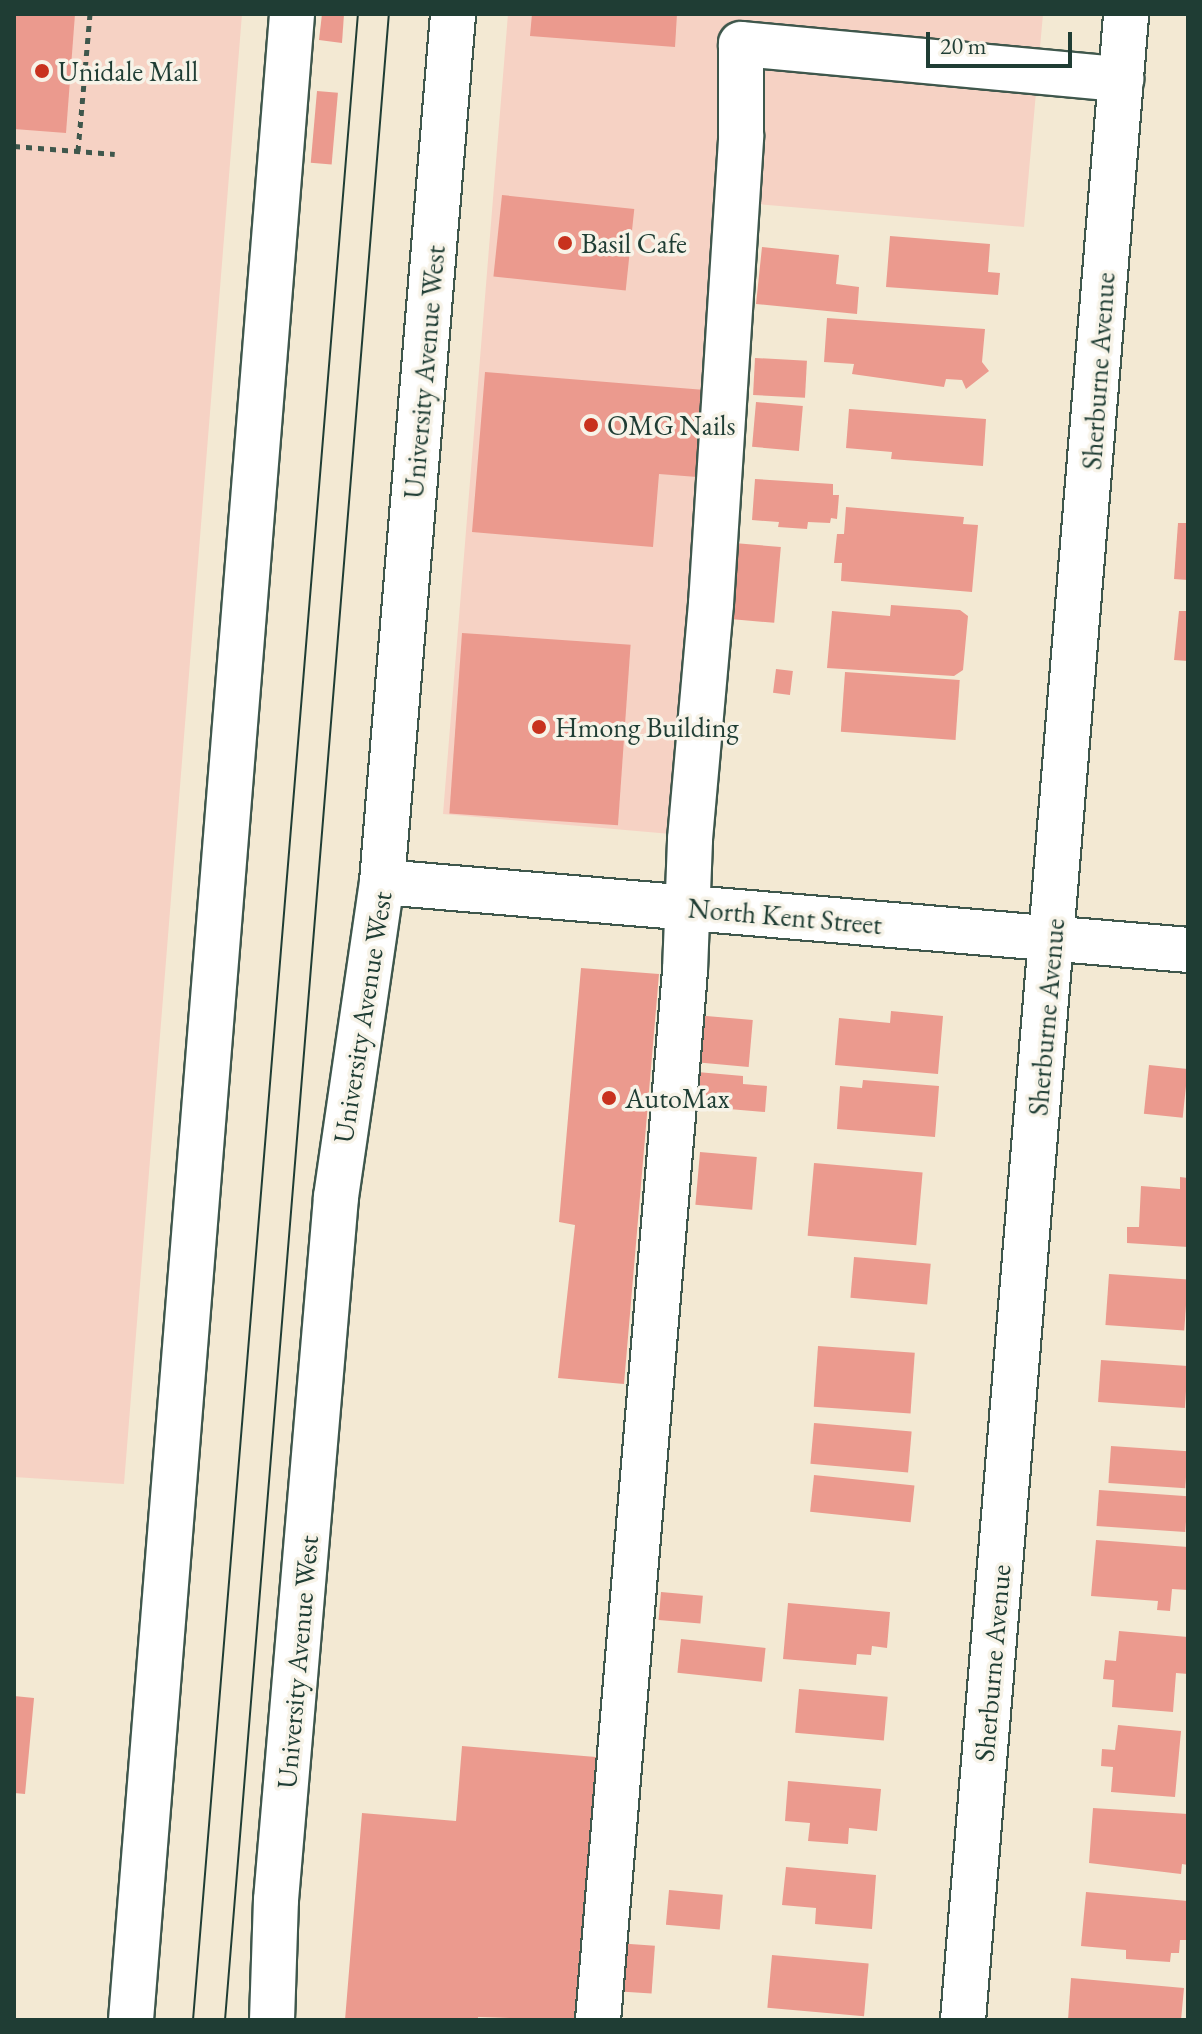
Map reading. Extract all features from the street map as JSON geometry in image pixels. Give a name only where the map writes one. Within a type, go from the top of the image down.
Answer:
[{"type":"main road","points":[[131,2020],[292,14]]},
{"type":"main road","name":"University Avenue West","points":[[272,2020],[276,1900],[336,1197],[382,882],[453,14]]},
{"type":"main road","name":"Sherburne Avenue","points":[[963,2020],[1126,14]]},
{"type":"main road","points":[[598,2020],[685,971],[740,150],[741,44],[1121,79]]},
{"type":"main road","name":"North Kent Street","points":[[382,882],[1188,950]]},
{"type":"path","points":[[78,151],[90,14]]},
{"type":"path","points":[[14,146],[115,154]]},
{"type":"shaded area","points":[[14,14],[242,14],[124,1484],[14,1477]]},
{"type":"shaded area","points":[[508,14],[1043,14],[1024,227],[722,201],[671,834],[443,814]]},
{"type":"building","name":"Unidale Mall","points":[[14,14],[75,14],[66,133],[14,129]]},
{"type":"building","points":[[322,14],[344,14],[342,43],[319,40]]},
{"type":"building","points":[[532,14],[677,14],[675,47],[530,36]]},
{"type":"building","points":[[317,91],[338,93],[332,165],[311,163]]},
{"type":"building","name":"Basil Cafe","points":[[502,195],[634,209],[626,290],[493,277]]},
{"type":"building","points":[[890,236],[990,244],[988,272],[1000,273],[998,295],[886,287]]},
{"type":"building","points":[[762,247],[839,255],[836,284],[859,287],[857,314],[756,304]]},
{"type":"building","points":[[827,318],[985,329],[982,362],[989,371],[966,389],[962,380],[946,379],[944,387],[852,374],[854,364],[824,362]]},
{"type":"building","points":[[755,358],[807,361],[805,398],[753,395]]},
{"type":"building","points":[[485,372],[705,390],[697,477],[659,474],[653,547],[472,532]]},
{"type":"building","points":[[756,402],[803,406],[799,451],[752,447]]},
{"type":"building","points":[[849,409],[986,419],[983,466],[891,459],[892,452],[846,448]]},
{"type":"building","points":[[755,479],[833,484],[833,495],[839,495],[837,519],[831,518],[830,523],[808,522],[807,529],[778,527],[779,522],[752,520]]},
{"type":"building","points":[[846,507],[964,517],[963,524],[978,525],[972,592],[841,581],[842,563],[834,563],[837,534],[844,534]]},
{"type":"building","points":[[1178,523],[1188,523],[1188,580],[1174,579]]},
{"type":"building","points":[[734,543],[781,547],[774,623],[727,619]]},
{"type":"building","points":[[891,605],[960,610],[968,616],[963,670],[954,676],[827,668],[832,611],[890,616]]},
{"type":"building","points":[[1179,611],[1188,611],[1188,661],[1174,660]]},
{"type":"building","name":"Hmong Building","points":[[462,633],[631,645],[618,825],[449,814]]},
{"type":"building","points":[[776,669],[793,671],[790,695],[773,693]]},
{"type":"building","points":[[845,672],[960,680],[956,740],[841,732]]},
{"type":"building","name":"AutoMax","points":[[581,968],[659,974],[624,1384],[558,1378],[575,1225],[559,1222]]},
{"type":"building","points":[[891,1011],[943,1016],[938,1074],[835,1065],[839,1018],[890,1023]]},
{"type":"building","points":[[695,1015],[753,1020],[749,1067],[691,1062]]},
{"type":"building","points":[[1149,1065],[1188,1069],[1183,1118],[1144,1114]]},
{"type":"building","points":[[697,1072],[743,1076],[743,1084],[767,1086],[765,1112],[694,1106]]},
{"type":"building","points":[[863,1080],[939,1086],[935,1137],[837,1129],[840,1086],[862,1088]]},
{"type":"building","points":[[700,1152],[757,1157],[752,1210],[695,1205]]},
{"type":"building","points":[[814,1163],[923,1172],[916,1245],[808,1236]]},
{"type":"building","points":[[1180,1177],[1188,1178],[1188,1247],[1127,1243],[1127,1227],[1139,1227],[1141,1186],[1180,1189]]},
{"type":"building","points":[[854,1257],[931,1264],[927,1305],[850,1298]]},
{"type":"building","points":[[1109,1274],[1188,1280],[1184,1330],[1105,1325]]},
{"type":"building","points":[[818,1346],[915,1353],[911,1414],[814,1407]]},
{"type":"building","points":[[1101,1360],[1188,1366],[1185,1408],[1098,1402]]},
{"type":"building","points":[[814,1423],[912,1432],[908,1472],[810,1464]]},
{"type":"building","points":[[1111,1446],[1188,1451],[1185,1488],[1108,1483]]},
{"type":"building","points":[[814,1475],[914,1486],[911,1522],[810,1512]]},
{"type":"building","points":[[1099,1490],[1188,1496],[1185,1532],[1096,1526]]},
{"type":"building","points":[[1096,1540],[1188,1547],[1188,1590],[1172,1589],[1170,1611],[1157,1610],[1158,1601],[1091,1596]]},
{"type":"building","points":[[661,1592],[703,1596],[700,1624],[659,1620]]},
{"type":"building","points":[[788,1603],[890,1612],[887,1648],[872,1646],[871,1655],[857,1654],[856,1665],[783,1659]]},
{"type":"building","points":[[1119,1631],[1188,1637],[1188,1674],[1176,1673],[1173,1712],[1112,1707],[1114,1680],[1103,1679],[1105,1660],[1116,1661]]},
{"type":"building","points":[[681,1639],[766,1648],[762,1682],[677,1673]]},
{"type":"building","points":[[799,1689],[888,1697],[884,1741],[795,1733]]},
{"type":"building","points":[[14,1696],[34,1698],[25,1794],[14,1793]]},
{"type":"building","points":[[1118,1725],[1181,1731],[1175,1797],[1111,1792],[1113,1767],[1101,1766],[1102,1749],[1115,1750]]},
{"type":"building","points":[[462,1746],[596,1757],[574,2020],[478,2017],[478,2020],[345,2020],[362,1813],[456,1821]]},
{"type":"building","points":[[788,1781],[881,1789],[877,1831],[849,1828],[848,1844],[808,1841],[810,1823],[785,1821]]},
{"type":"building","points":[[1093,1808],[1188,1814],[1188,1865],[1182,1864],[1181,1874],[1089,1863]]},
{"type":"building","points":[[786,1867],[876,1875],[872,1929],[815,1924],[816,1908],[782,1905]]},
{"type":"building","points":[[669,1890],[723,1895],[720,1930],[666,1925]]},
{"type":"building","points":[[1086,1892],[1188,1901],[1188,1940],[1180,1940],[1179,1953],[1171,1953],[1170,1962],[1126,1959],[1126,1950],[1081,1946]]},
{"type":"building","points":[[616,1943],[655,1946],[652,1994],[613,1991]]},
{"type":"building","points":[[772,1955],[869,1963],[864,2016],[767,2008]]},
{"type":"building","points":[[1071,1978],[1184,1988],[1181,2020],[1068,2020]]},
{"type":"tram line","points":[[193,2020],[358,14]]},
{"type":"tram line","points":[[225,2020],[389,14]]},
{"type":"place","name":"Unidale Mall","points":[[42,71]]},
{"type":"place","name":"Basil Cafe","points":[[565,243]]},
{"type":"place","name":"OMG Nails","points":[[591,425]]},
{"type":"place","name":"Hmong Building","points":[[539,727]]},
{"type":"place","name":"AutoMax","points":[[609,1098]]}]
